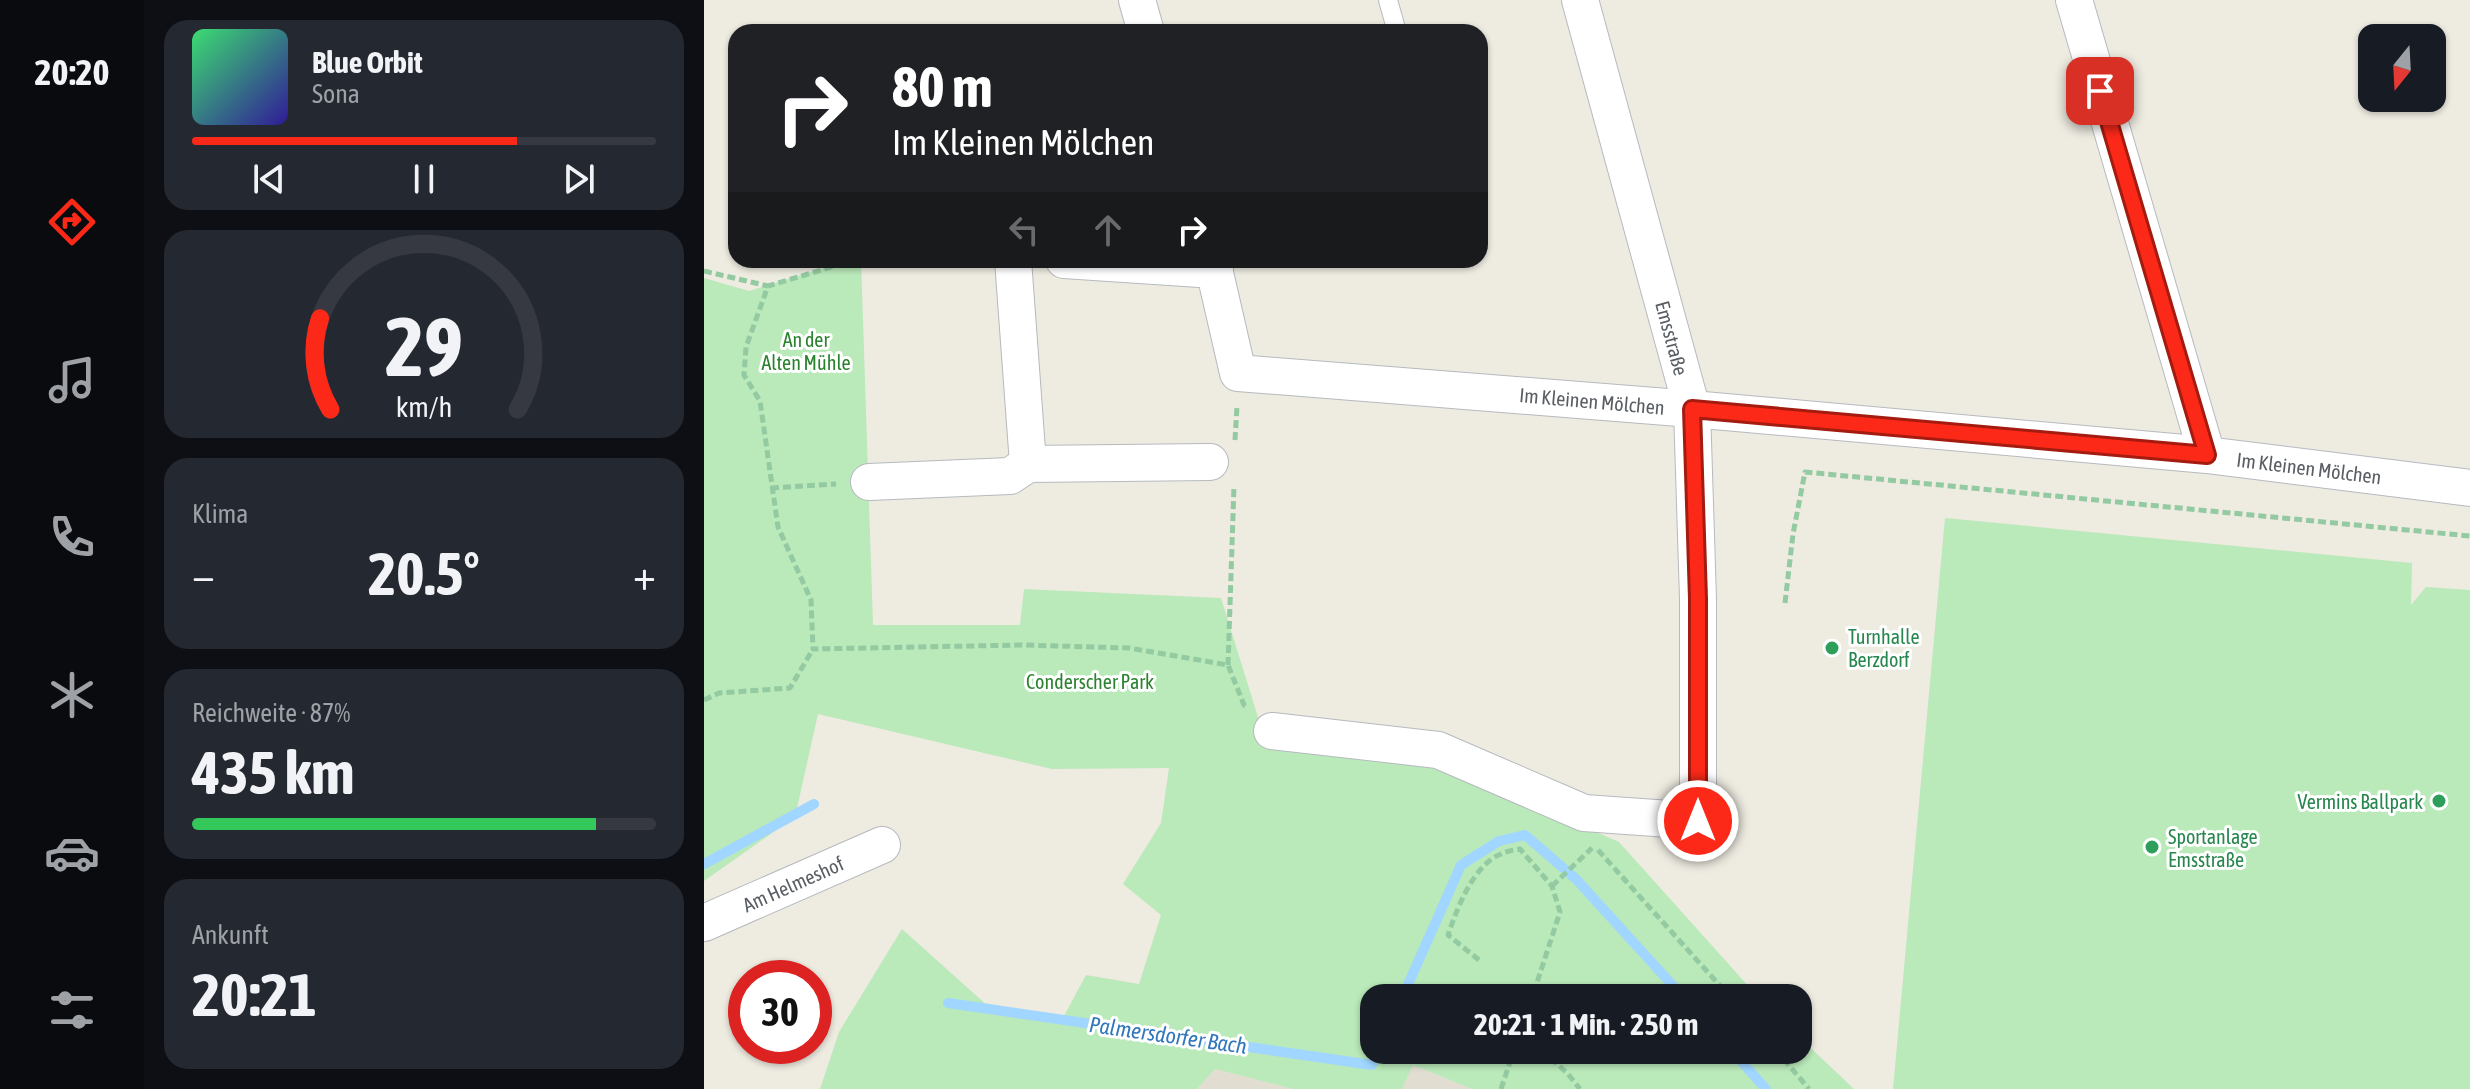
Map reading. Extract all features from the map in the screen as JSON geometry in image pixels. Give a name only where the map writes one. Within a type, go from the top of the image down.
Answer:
[{"type":"street","points":[[1137,0],[1144,24]]},
{"type":"street","name":"Emsstraße","points":[[1272,731],[1438,750],[1584,813],[1698,821],[1698,599],[1692,409],[1580,0]]},
{"type":"street","points":[[2074,0],[2207,455]]},
{"type":"street","points":[[1014,268],[1028,464]]},
{"type":"street","points":[[1215,268],[1238,373]]},
{"type":"street","name":"Im Kleinen Mölchen","points":[[1238,373],[1692,409],[2207,455],[2470,488]]},
{"type":"street","points":[[855,483],[1010,476],[1028,464],[1226,463]]},
{"type":"street","name":"Am Helmeshof","points":[[704,923],[882,845]]},
{"type":"lane","points":[[1388,0],[1395,24]]},
{"type":"path","points":[[704,271],[768,286],[828,268]]},
{"type":"path","points":[[704,700],[719,693],[790,688],[813,649],[811,600],[778,527],[760,401],[744,375],[746,347],[768,286]]},
{"type":"path","points":[[1238,373],[1226,463],[1228,665],[1244,705],[1272,731]]},
{"type":"path","points":[[1785,603],[1793,534],[1805,472],[2470,536]]},
{"type":"path","points":[[771,488],[855,483]]},
{"type":"path","points":[[813,649],[1022,645],[1129,648],[1228,665]]},
{"type":"path","points":[[1594,846],[1718,984]]},
{"type":"path","points":[[1479,960],[1448,935],[1459,905],[1485,865],[1499,854],[1520,849],[1552,886],[1560,912],[1537,984]]},
{"type":"path","points":[[1552,886],[1573,864]]},
{"type":"path","points":[[1501,1089],[1509,1064]]},
{"type":"path","points":[[1557,1064],[1580,1089]]},
{"type":"path","points":[[1788,1064],[1809,1089]]},
{"type":"shaded area","points":[[1413,1065],[1472,1089],[1402,1089]]},
{"type":"shaded area","points":[[1215,1069],[1293,1089],[1197,1089]]},
{"type":"green space","points":[[824,268],[861,268],[873,625],[1020,625],[1024,589],[1221,598],[1266,743],[1445,766],[1619,842],[1746,984],[1360,984],[1360,1064],[1812,1064],[1812,1049],[1854,1089],[1472,1089],[1413,1065],[1402,1089],[1293,1089],[1215,1069],[1197,1089],[820,1089],[828,1064],[832,1064],[839,1032],[902,929],[989,1007],[1063,1018],[1086,975],[1139,984],[1161,915],[1123,884],[1161,823],[1169,768],[1052,769],[818,714],[795,817],[704,881],[704,278],[749,291]]},
{"type":"green space","name":"Sportanlage Emsstraße","points":[[1945,518],[2412,563],[2411,605],[2426,587],[2470,590],[2470,1089],[1893,1089]]},
{"type":"waterway","name":"Palmersdorfer Bach","points":[[704,864],[814,804]]},
{"type":"waterway","name":"Palmersdorfer Bach","points":[[1408,984],[1461,865],[1499,841],[1525,835],[1576,879],[1671,984]]},
{"type":"waterway","name":"Palmersdorfer Bach","points":[[948,1003],[1360,1063]]},
{"type":"waterway","name":"Palmersdorfer Bach","points":[[1365,1064],[1372,1064]]},
{"type":"waterway","name":"Palmersdorfer Bach","points":[[1744,1064],[1766,1089]]},
{"type":"place","name":"Turnhalle Berzdorf","points":[[1832,648]]},
{"type":"place","name":"Vermins Ballpark","points":[[2439,801]]},
{"type":"place","name":"Sportanlage Emsstraße","points":[[2152,847]]},
{"type":"route","points":[[1698,821],[1698,599],[1692,409],[2207,455],[2100,91]]},
{"type":"park label","name":"An der Alten Mühle","points":[[806,350]]},
{"type":"park label","name":"Conderscher Park","points":[[1090,681]]}]
